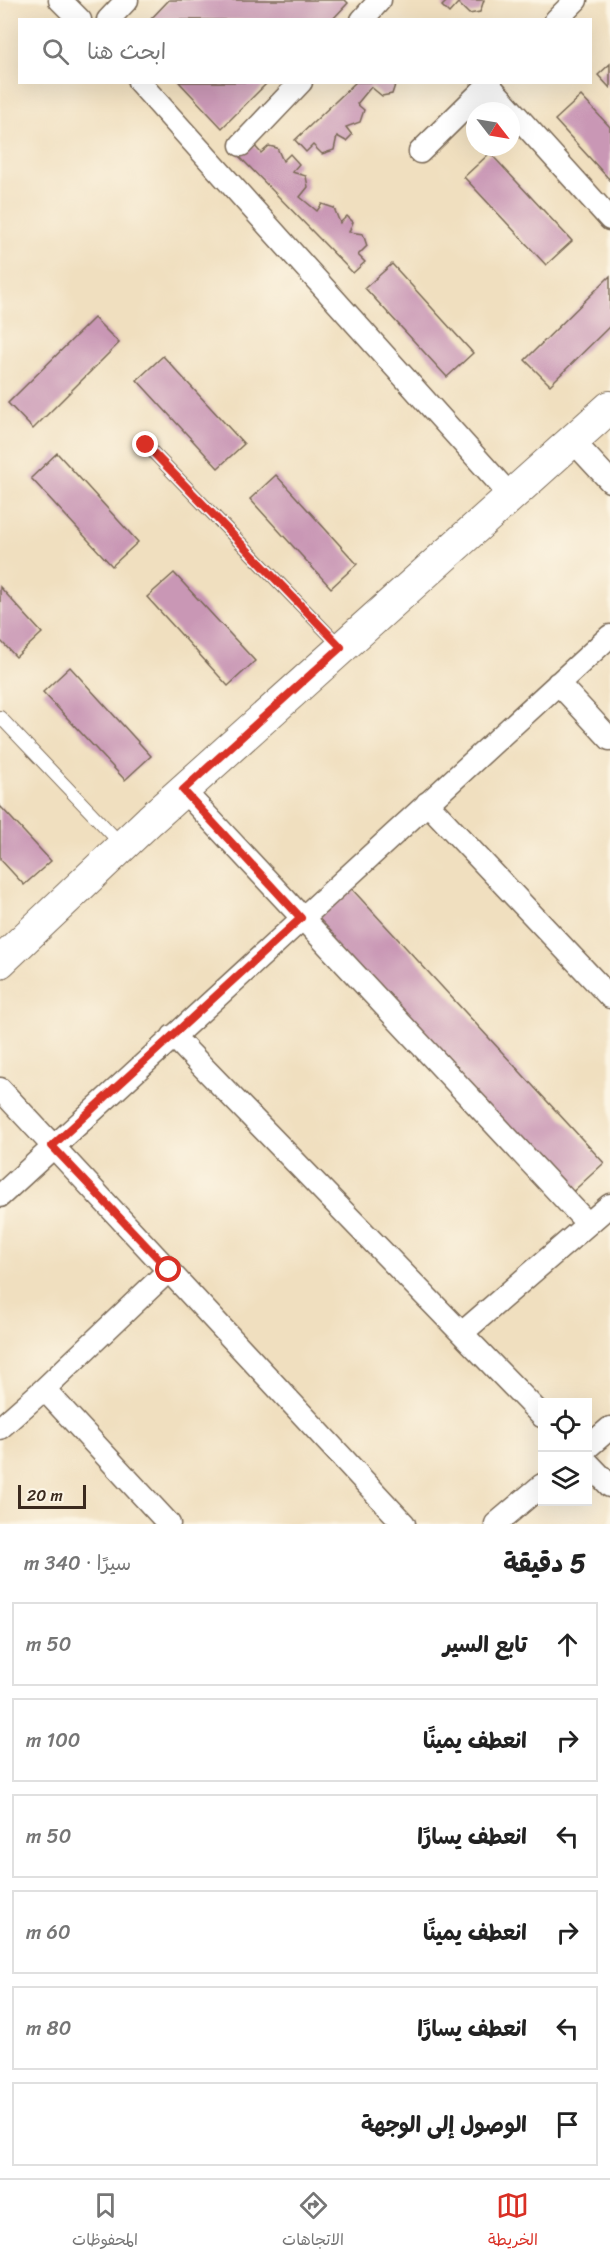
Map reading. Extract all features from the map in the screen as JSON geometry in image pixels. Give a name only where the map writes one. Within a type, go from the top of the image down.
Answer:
[{"type":"street","points":[[60,0],[78,18]]},
{"type":"street","points":[[110,18],[126,0]]},
{"type":"street","points":[[364,18],[380,0]]},
{"type":"street","points":[[558,18],[576,0]]},
{"type":"street","points":[[141,84],[509,494]]},
{"type":"street","points":[[242,145],[299,84]]},
{"type":"street","points":[[420,152],[490,84],[610,219]]},
{"type":"street","points":[[0,962],[183,790],[509,494],[610,407]]},
{"type":"street","points":[[572,440],[610,482]]},
{"type":"street","points":[[0,1196],[610,636]]},
{"type":"street","points":[[558,683],[610,738]]},
{"type":"street","points":[[183,790],[588,1224]]},
{"type":"street","points":[[427,803],[610,997]]},
{"type":"street","points":[[173,1035],[538,1411]]},
{"type":"street","points":[[0,1089],[404,1524]]},
{"type":"street","points":[[462,1333],[610,1205]]},
{"type":"street","points":[[0,1428],[169,1270]]},
{"type":"street","points":[[44,1389],[169,1524]]},
{"type":"street","points":[[592,1444],[610,1428]]},
{"type":"street","points":[[592,1467],[610,1486]]},
{"type":"street","points":[[496,1524],[538,1489]]},
{"type":"lane","points":[[146,445],[341,647]]},
{"type":"lane","points":[[0,717],[123,846]]},
{"type":"building","points":[[169,0],[345,0],[348,3],[334,18],[152,18]]},
{"type":"building","points":[[448,0],[484,0],[480,12],[469,14],[458,3],[449,13],[442,6]]},
{"type":"building","points":[[610,64],[610,88],[598,75]]},
{"type":"building","points":[[181,84],[266,84],[222,128]]},
{"type":"building","points":[[354,84],[395,84],[392,94],[382,96],[371,87],[357,104],[364,110],[360,122],[346,127],[352,135],[346,141],[337,136],[334,150],[322,154],[313,145],[306,152],[295,140]]},
{"type":"building","points":[[581,96],[610,127],[610,180],[555,120]]},
{"type":"building","points":[[252,143],[261,153],[269,146],[277,148],[283,161],[290,154],[299,164],[292,172],[306,176],[308,187],[300,197],[317,211],[322,204],[334,208],[340,223],[347,216],[353,222],[349,232],[363,234],[367,246],[358,255],[365,262],[353,273],[238,155]]},
{"type":"building","points":[[487,156],[493,156],[572,241],[546,265],[464,177]]},
{"type":"building","points":[[392,264],[473,353],[447,377],[365,288]]},
{"type":"building","points":[[610,276],[610,326],[550,385],[525,360]]},
{"type":"building","points":[[94,318],[119,343],[33,429],[8,403]]},
{"type":"building","points":[[163,356],[244,444],[218,468],[137,380]]},
{"type":"building","points":[[57,453],[138,542],[112,566],[31,478]]},
{"type":"building","points":[[276,475],[357,564],[331,588],[250,499]]},
{"type":"building","points":[[174,573],[255,661],[228,686],[147,597]]},
{"type":"building","points":[[0,587],[42,633],[16,657],[0,640]]},
{"type":"building","points":[[70,667],[151,756],[125,780],[43,692]]},
{"type":"building","points":[[0,806],[51,861],[24,885],[0,859]]},
{"type":"building","points":[[350,887],[604,1163],[567,1197],[312,922]]},
{"type":"route","points":[[146,445],[341,647],[183,790],[301,918],[52,1146],[169,1270]]}]
